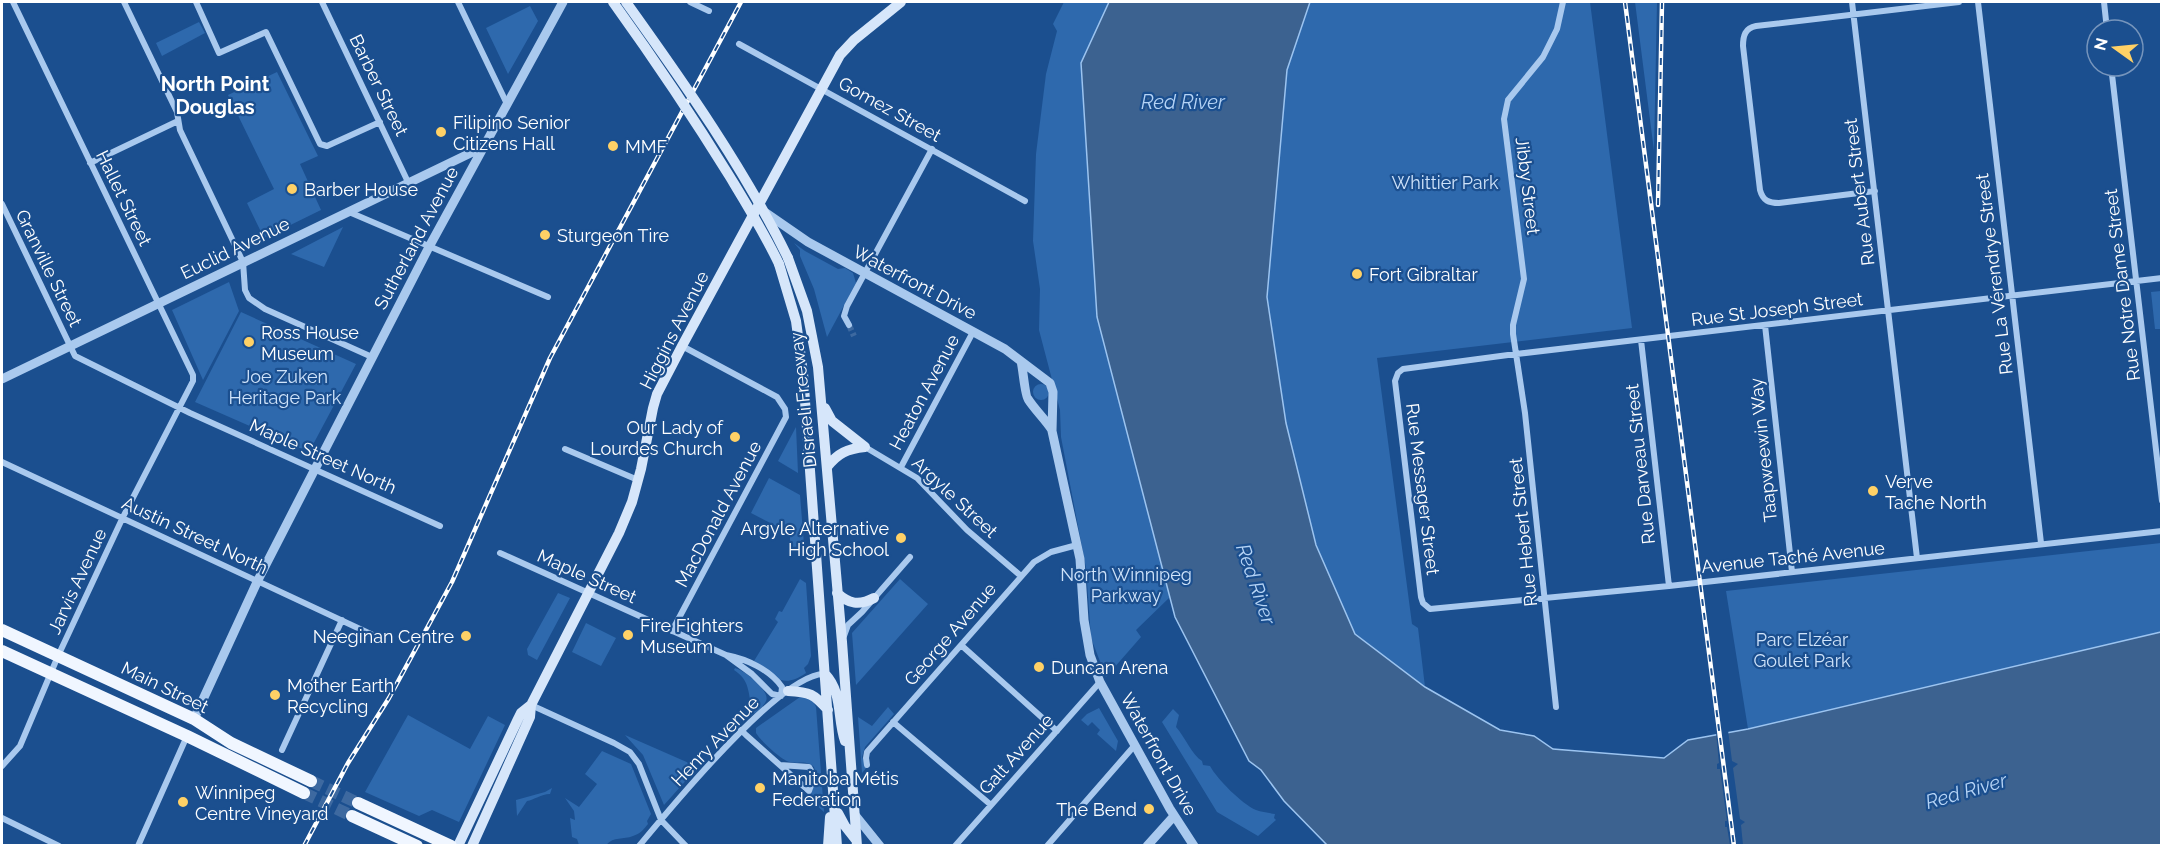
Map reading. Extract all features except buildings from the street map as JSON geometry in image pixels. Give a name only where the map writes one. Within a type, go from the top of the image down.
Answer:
[{"type":"main road","name":"Disraeli Freeway","points":[[613,2],[653,57],[801,290],[811,326],[822,402],[859,844]]},
{"type":"main road","name":"Disraeli Freeway","points":[[626,2],[717,136],[773,227],[784,261],[800,348],[837,846]]},
{"type":"main road","name":"Higgins Avenue","points":[[472,846],[530,717],[531,705],[619,533],[638,480],[654,404],[682,346],[848,45],[901,2]]},
{"type":"main road","points":[[822,402],[832,421],[865,447]]},
{"type":"main road","points":[[827,467],[845,450],[865,447]]},
{"type":"main road","points":[[837,593],[848,602],[855,604],[873,598]]},
{"type":"main road","name":"Main Street","points":[[2,630],[194,719],[231,743],[311,781]]},
{"type":"main road","name":"Main Street","points":[[2,651],[304,793]]},
{"type":"main road","points":[[825,674],[834,683],[837,691],[840,726],[850,756]]},
{"type":"main road","points":[[785,693],[808,693],[815,696],[828,710]]},
{"type":"main road","name":"Higgins Avenue","points":[[458,846],[521,713],[531,705]]},
{"type":"main road","points":[[828,846],[832,765]]},
{"type":"main road","points":[[358,803],[451,846]]},
{"type":"main road","points":[[835,807],[845,826],[859,844]]},
{"type":"main road","points":[[352,816],[417,846]]},
{"type":"street","name":"Hallet Street","points":[[13,2],[193,375],[193,381],[179,408]]},
{"type":"street","points":[[124,2],[177,112],[180,130],[243,262],[245,290],[249,298],[256,304],[372,357]]},
{"type":"street","points":[[196,2],[219,53],[266,32],[320,144],[327,146],[380,122]]},
{"type":"street","name":"Barber Street","points":[[322,2],[408,182]]},
{"type":"street","points":[[458,2],[507,105]]},
{"type":"street","name":"Sutherland Avenue","points":[[194,719],[258,580],[372,357],[429,247],[563,2]]},
{"type":"street","points":[[690,2],[709,11]]},
{"type":"street","name":"Jibby Street","points":[[1518,354],[1513,325],[1524,279],[1504,119],[1508,100],[1543,57],[1557,29],[1563,2]]},
{"type":"street","name":"Rue Aubert Street","points":[[1852,2],[1917,558]]},
{"type":"street","points":[[1875,191],[1770,202],[1761,195],[1743,46],[1746,31],[1756,26],[1959,2]]},
{"type":"street","name":"Rue La Vérendrye Street","points":[[1978,2],[2041,543]]},
{"type":"street","points":[[2104,2],[2106,18]]},
{"type":"street","name":"Gomez Street","points":[[739,44],[1025,201]]},
{"type":"street","name":"Rue Notre Dame Street","points":[[2112,78],[2162,501]]},
{"type":"street","points":[[90,163],[178,122]]},
{"type":"street","name":"Euclid Avenue","points":[[2,379],[483,147]]},
{"type":"street","points":[[849,325],[844,316],[932,149]]},
{"type":"street","name":"Granville Street","points":[[2,204],[70,346]]},
{"type":"street","points":[[348,212],[548,297]]},
{"type":"street","name":"Waterfront Drive","points":[[755,213],[1005,349],[1051,385],[1053,394],[1052,431],[1082,575],[1086,636],[1100,682],[1174,816],[1194,846]]},
{"type":"street","name":"Rue St Joseph Street","points":[[1398,373],[1403,369],[1518,354],[2162,278]]},
{"type":"street","name":"Taapweewin Way","points":[[1765,325],[1792,572]]},
{"type":"street","name":"Heaton Avenue","points":[[901,467],[973,332]]},
{"type":"street","name":"Rue Darveau Street","points":[[1641,340],[1669,586]]},
{"type":"street","name":"Maple Street North","points":[[70,346],[75,356],[179,408],[440,526]]},
{"type":"street","name":"MacDonald Avenue","points":[[672,632],[786,417],[785,409],[777,397],[682,346]]},
{"type":"street","name":"Rue Hebert Street","points":[[1518,354],[1556,707]]},
{"type":"street","name":"Waterfront Drive","points":[[1021,361],[1026,396],[1044,416],[1052,431]]},
{"type":"street","name":"Rue Messager Street","points":[[1398,373],[1395,381],[1421,597],[1427,608]]},
{"type":"street","points":[[1026,388],[1034,379],[1046,380]]},
{"type":"street","points":[[1032,404],[1045,404],[1053,394]]},
{"type":"street","name":"Jarvis Avenue","points":[[2,766],[20,746],[58,656],[123,517],[179,408]]},
{"type":"street","name":"Argyle Street","points":[[865,447],[917,478],[967,530],[1021,576]]},
{"type":"street","points":[[565,449],[638,480]]},
{"type":"street","name":"Austin Street North","points":[[2,462],[375,636]]},
{"type":"street","name":"Avenue Taché Avenue","points":[[1427,608],[1438,609],[1669,586],[2162,531]]},
{"type":"street","name":"George Avenue","points":[[867,765],[867,752],[1034,562],[1046,554],[1077,545]]},
{"type":"street","name":"Maple Street","points":[[500,553],[726,656],[753,674],[772,694],[785,693],[777,680],[752,664],[726,656]]},
{"type":"street","points":[[842,642],[848,625],[910,557]]},
{"type":"street","points":[[282,750],[342,620]]},
{"type":"street","points":[[961,645],[1057,731]]},
{"type":"street","name":"Henry Avenue","points":[[639,846],[741,730],[785,693],[809,677],[825,674]]},
{"type":"street","name":"Galt Avenue","points":[[955,846],[1100,682]]},
{"type":"street","points":[[531,705],[630,752],[639,764],[661,820],[686,846]]},
{"type":"street","points":[[893,722],[991,805]]},
{"type":"street","points":[[741,730],[780,765],[802,784],[809,791],[814,780],[813,772],[809,767],[780,765]]},
{"type":"street","points":[[138,846],[187,736]]},
{"type":"street","points":[[1047,846],[1135,746]]},
{"type":"street","points":[[855,815],[880,846]]},
{"type":"street","points":[[1147,846],[1174,816]]},
{"type":"street","points":[[2,819],[59,846]]},
{"type":"green space","name":"North Winnipeg Parkway","points":[[1064,2],[1109,2],[1081,63],[1097,316],[1170,597],[1136,630],[1141,637],[1106,677],[1091,638],[1086,568],[1061,437],[1060,410],[1039,330],[1040,289],[1033,241],[1036,154],[1046,74],[1057,31],[1053,24]]},
{"type":"green space","name":"Whittier Park","points":[[1310,2],[1590,2],[1632,328],[1377,358],[1412,624],[1418,628],[1425,687],[1355,634],[1316,545],[1286,423],[1267,297],[1287,70]]},
{"type":"green space","points":[[1635,2],[1657,2],[1654,151]]},
{"type":"green space","points":[[530,6],[538,21],[508,74],[486,28]]},
{"type":"green space","points":[[199,22],[205,33],[162,56],[156,43]]},
{"type":"green space","points":[[277,72],[318,156],[300,164],[321,210],[264,238],[247,203],[274,189],[228,95]]},
{"type":"green space","points":[[343,227],[324,267],[291,254]]},
{"type":"green space","points":[[794,243],[838,269],[845,268],[853,273],[856,283],[827,337],[814,289],[800,256],[800,250]]},
{"type":"green space","points":[[229,282],[239,311],[203,380],[172,310]]},
{"type":"green space","points":[[2161,291],[2161,329],[2155,329],[2151,292]]},
{"type":"green space","name":"Joe Zuken Heritage Park","points":[[241,312],[356,364],[309,452],[195,402]]},
{"type":"green space","points":[[1038,384],[1044,384],[1049,392],[1047,398],[1038,400],[1033,395],[1033,389]]},
{"type":"green space","points":[[796,427],[798,473],[778,461]]},
{"type":"green space","points":[[769,478],[800,495],[805,557],[790,549],[790,533],[751,513]]},
{"type":"green space","name":"Parc Elzéar Goulet Park","points":[[2161,543],[2161,632],[1748,729],[1726,591]]},
{"type":"green space","points":[[800,579],[806,583],[811,656],[804,668],[806,673],[784,681],[754,661],[778,622],[775,619],[779,611],[782,612]]},
{"type":"green space","points":[[900,579],[928,604],[856,685],[852,633]]},
{"type":"green space","points":[[558,593],[570,598],[537,660],[528,655],[527,649]]},
{"type":"green space","points":[[586,623],[616,638],[601,666],[572,652]]},
{"type":"green space","points":[[735,668],[756,682],[765,692],[766,701],[763,706],[748,718],[745,717],[752,709],[748,687],[743,678],[734,670]]},
{"type":"green space","points":[[800,697],[810,699],[816,707],[824,812],[809,799],[817,778],[814,767],[806,763],[786,761],[771,750],[756,733],[756,728]]},
{"type":"green space","points":[[888,707],[894,714],[865,747],[862,757],[867,767],[862,773],[858,717],[872,726]]},
{"type":"green space","points":[[1099,708],[1118,741],[1116,751],[1097,734],[1100,730],[1092,722],[1088,726],[1081,720]]},
{"type":"green space","points":[[1173,709],[1179,715],[1176,727],[1203,765],[1210,766],[1230,791],[1250,807],[1275,814],[1276,820],[1258,836],[1217,812],[1162,722]]},
{"type":"green space","points":[[408,715],[470,749],[488,716],[505,725],[459,822],[432,810],[419,816],[365,792]]},
{"type":"green space","points":[[625,735],[698,767],[664,805],[643,755]]},
{"type":"green space","points":[[602,751],[631,764],[651,814],[647,821],[648,824],[635,835],[615,839],[606,845],[579,845],[577,839],[572,837],[570,818],[575,820],[574,811],[565,798],[579,807],[597,784],[585,774]]},
{"type":"green space","points":[[552,788],[550,794],[527,801],[517,816],[516,800]]},
{"type":"water","name":"Red River","points":[[1109,2],[1310,2],[1287,70],[1267,297],[1286,423],[1316,545],[1355,634],[1425,687],[1500,730],[1534,736],[1553,749],[1664,758],[1688,740],[1748,729],[2161,632],[2161,845],[1327,845],[1284,801],[1261,770],[1249,761],[1175,617],[1097,317],[1081,63]]},
{"type":"pier","points":[[1728,730],[1732,761],[1738,764],[1733,768],[1740,819],[1745,822],[1741,825],[1743,845],[1730,845],[1727,827],[1725,827],[1725,821],[1727,821],[1720,769],[1717,769],[1719,763],[1716,732]]},
{"type":"tunnel","points":[[849,325],[854,336]]},
{"type":"tunnel","points":[[311,781],[358,803]]},
{"type":"tunnel","points":[[304,793],[352,816]]},
{"type":"railway","points":[[304,846],[348,763],[389,698],[452,582],[550,358],[741,2]]},
{"type":"railway","points":[[1625,2],[1734,846]]},
{"type":"railway","points":[[1658,205],[1662,2]]},
{"type":"place","name":"Filipino Senior Citizens Hall","points":[[441,132]]},
{"type":"place","name":"MMF","points":[[613,146]]},
{"type":"place","name":"Barber House","points":[[292,189]]},
{"type":"place","name":"Sturgeon Tire","points":[[545,235]]},
{"type":"place","name":"Fort Gibraltar","points":[[1357,274]]},
{"type":"place","name":"Ross House Museum","points":[[249,342]]},
{"type":"place","name":"Our Lady of Lourdes Church","points":[[735,437]]},
{"type":"place","name":"Verve Tache North","points":[[1873,491]]},
{"type":"place","name":"Argyle Alternative High School","points":[[901,538]]},
{"type":"place","name":"Fire Fighters Museum","points":[[628,635]]},
{"type":"place","name":"Neeginan Centre","points":[[466,636]]},
{"type":"place","name":"Duncan Arena","points":[[1039,667]]},
{"type":"place","name":"Mother Earth Recycling","points":[[275,695]]},
{"type":"place","name":"Manitoba Métis Federation","points":[[760,788]]},
{"type":"place","name":"Winnipeg Centre Vineyard","points":[[183,802]]},
{"type":"place","name":"The Bend","points":[[1149,809]]},
{"type":"district","name":"North Point Douglas","points":[[215,96]]}]
